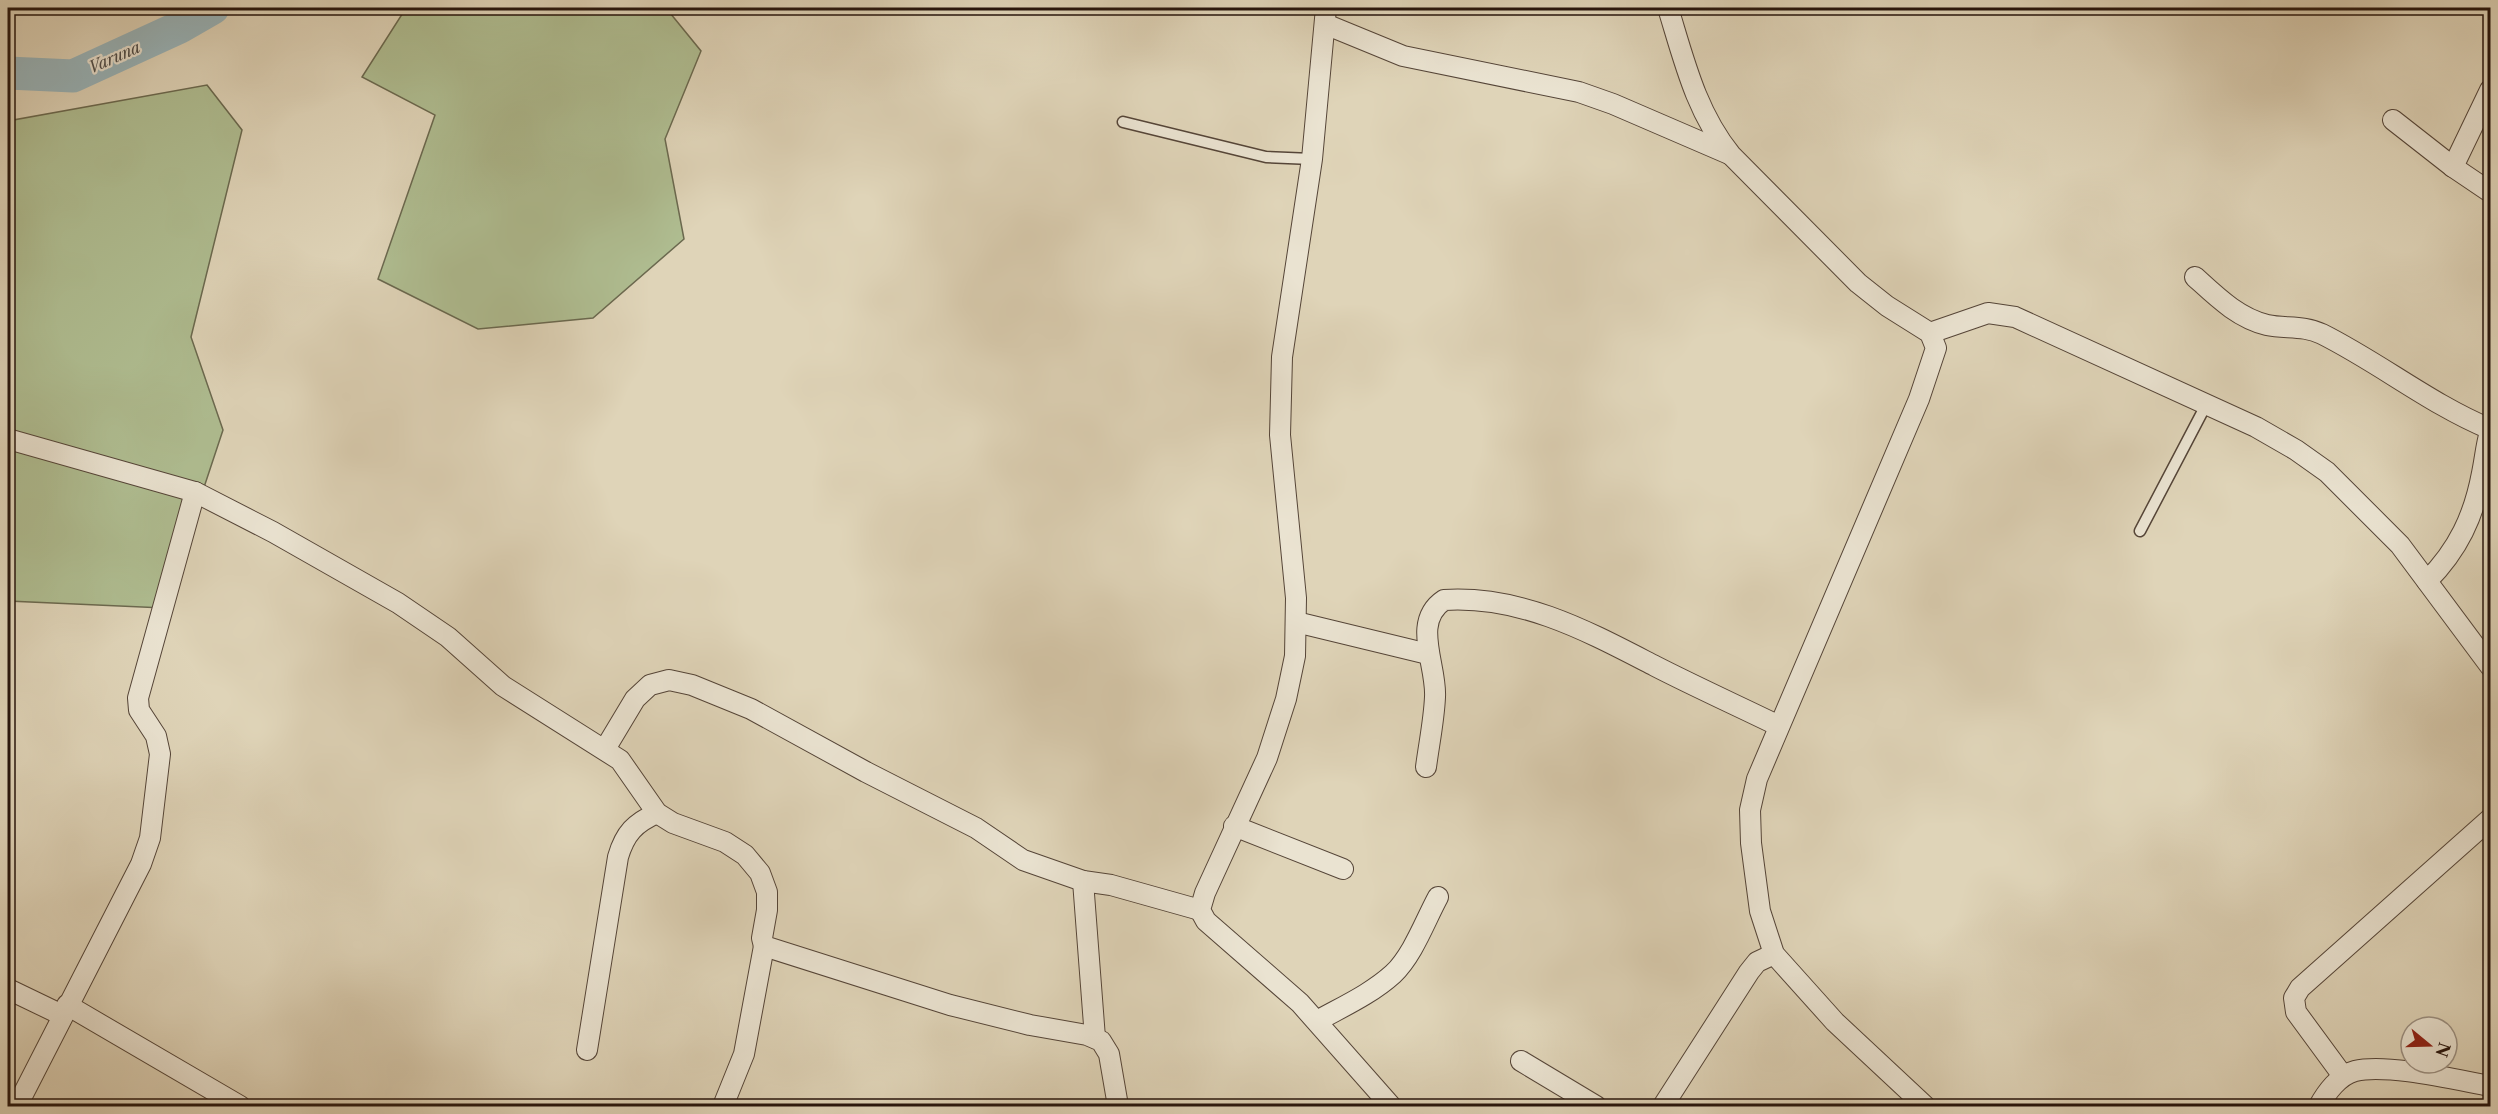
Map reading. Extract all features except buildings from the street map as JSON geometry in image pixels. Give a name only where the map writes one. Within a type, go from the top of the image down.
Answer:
[{"type":"street","points":[[1668,8],[1701,110],[1713,133],[1731,155],[1858,283],[1887,306],[1930,333],[1936,348],[1923,388],[1757,779],[1750,810],[1760,911],[1774,954],[1835,1022],[1925,1107]]},
{"type":"street","points":[[1200,910],[1234,826],[1267,758],[1286,699],[1295,656],[1296,622],[1280,435],[1282,357],[1312,159],[1326,16],[1403,56],[1578,92],[1731,155]]},
{"type":"street","points":[[2453,167],[2490,90]]},
{"type":"street","points":[[2393,120],[2453,167],[2490,192]]},
{"type":"street","points":[[2195,277],[2228,306],[2249,319],[2319,333],[2363,356],[2442,406],[2490,430],[2476,497],[2463,535],[2448,559],[2427,581]]},
{"type":"street","points":[[1930,333],[1976,315],[2000,313],[2206,405],[2296,450],[2327,472],[2400,545],[2490,666]]},
{"type":"street","points":[[8,439],[195,492],[273,532],[398,603],[448,637],[503,686],[605,749],[620,760],[657,813],[673,823],[725,842],[745,855],[760,873],[767,892],[767,910],[762,938],[764,946],[744,1054],[723,1107]]},
{"type":"street","points":[[17,1107],[64,1010],[141,864],[150,838],[159,754],[156,736],[139,710],[138,698],[195,492]]},
{"type":"street","points":[[1426,767],[1436,695],[1428,654],[1430,615],[1444,600],[1510,606],[1546,614],[1587,630],[1779,726]]},
{"type":"street","points":[[1296,622],[1428,654]]},
{"type":"street","points":[[605,749],[635,699],[650,685],[669,680],[692,685],[751,709],[866,772],[976,828],[1023,860],[1083,880],[1111,885],[1200,910],[1206,921],[1300,1003],[1386,1104]]},
{"type":"street","points":[[587,1050],[618,856],[623,840],[631,828],[657,813]]},
{"type":"street","points":[[2343,1076],[2296,1012],[2294,998],[2300,988],[2490,819]]},
{"type":"street","points":[[1234,826],[1343,868]]},
{"type":"street","points":[[1083,880],[1095,1038]]},
{"type":"street","points":[[1317,1021],[1377,986],[1395,972],[1412,947],[1438,897]]},
{"type":"street","points":[[764,946],[950,1005],[1095,1038],[1101,1041],[1109,1054],[1118,1107]]},
{"type":"street","points":[[1664,1107],[1749,972],[1757,962],[1774,954]]},
{"type":"street","points":[[8,989],[64,1010],[240,1107]]},
{"type":"street","points":[[1521,1061],[1596,1107]]},
{"type":"street","points":[[2319,1107],[2325,1096],[2343,1076],[2356,1071],[2384,1070],[2490,1086]]},
{"type":"lane","points":[[1123,122],[1266,157],[1312,159]]},
{"type":"lane","points":[[2140,531],[2206,405]]},
{"type":"green space","points":[[406,8],[666,8],[701,51],[665,139],[684,239],[593,318],[478,329],[378,279],[435,115],[362,77]]},
{"type":"green space","points":[[207,85],[242,130],[191,337],[223,430],[164,608],[8,601],[8,121]]},
{"type":"waterway","name":"Varuna","points":[[8,73],[73,76],[180,27],[213,8]]}]
